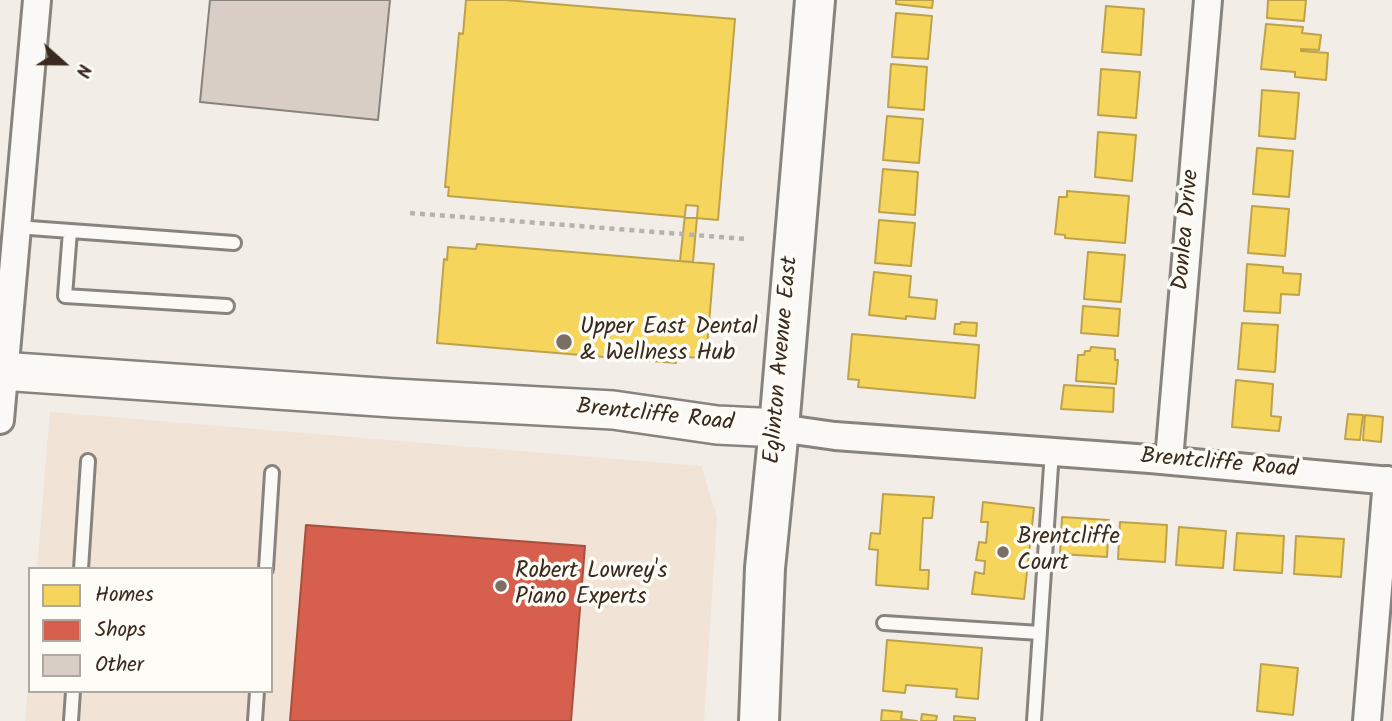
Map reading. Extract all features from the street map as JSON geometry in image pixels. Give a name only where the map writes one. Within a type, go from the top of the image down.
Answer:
[{"type":"main road","name":"Eglinton Avenue East","points":[[760,721],[765,568],[815,0]]},
{"type":"street","points":[[0,420],[2,372],[37,0]]},
{"type":"street","name":"Donlea Drive","points":[[1169,460],[1208,0]]},
{"type":"street","name":"Brentcliffe Road","points":[[2,372],[379,398],[613,410],[717,425],[779,428],[835,436],[1169,460],[1390,481]]},
{"type":"street","points":[[1367,721],[1390,481]]},
{"type":"lane","points":[[16,227],[234,243]]},
{"type":"lane","points":[[71,231],[65,296],[227,306]]},
{"type":"lane","points":[[1034,721],[1052,452]]},
{"type":"lane","points":[[81,567],[88,461]]},
{"type":"lane","points":[[266,567],[272,473]]},
{"type":"lane","points":[[884,623],[1040,633]]},
{"type":"lane","points":[[71,721],[73,693]]},
{"type":"lane","points":[[255,721],[257,693]]},
{"type":"path","points":[[410,213],[746,239]]},
{"type":"shaded area","points":[[50,412],[701,466],[717,517],[704,721],[25,721],[28,686],[28,693],[273,693],[273,567],[37,567]]},
{"type":"building: Homes","points":[[466,0],[506,0],[735,19],[718,220],[448,196],[449,187],[445,187],[459,33],[463,34]]},
{"type":"building: Homes","points":[[896,0],[933,0],[932,8],[896,4]]},
{"type":"building: Homes","points":[[1268,0],[1306,0],[1304,21],[1267,18]]},
{"type":"building: Homes","points":[[1106,6],[1144,9],[1141,55],[1102,52]]},
{"type":"building: Homes","points":[[896,13],[932,16],[928,59],[892,57]]},
{"type":"building: Homes","points":[[1266,24],[1303,27],[1302,33],[1321,35],[1319,50],[1301,51],[1328,53],[1326,80],[1295,77],[1295,72],[1261,69]]},
{"type":"building: Homes","points":[[891,64],[927,67],[924,110],[888,107]]},
{"type":"building: Homes","points":[[1101,69],[1140,72],[1136,118],[1098,115]]},
{"type":"building: Homes","points":[[1262,90],[1299,93],[1295,139],[1259,136]]},
{"type":"building: Homes","points":[[887,116],[923,119],[919,163],[883,160]]},
{"type":"building: Homes","points":[[1098,132],[1136,135],[1132,181],[1095,177]]},
{"type":"building: Homes","points":[[1257,148],[1293,151],[1289,197],[1253,194]]},
{"type":"building: Homes","points":[[883,169],[918,172],[915,215],[879,212]]},
{"type":"building: Homes","points":[[1067,191],[1129,196],[1125,243],[1065,238],[1065,235],[1055,234],[1059,197],[1067,197]]},
{"type":"building: Homes","points":[[686,205],[698,206],[693,262],[680,261]]},
{"type":"building: Homes","points":[[1252,206],[1289,209],[1285,256],[1248,253]]},
{"type":"building: Homes","points":[[879,220],[915,223],[911,266],[875,263]]},
{"type":"building: Homes","points":[[477,244],[714,264],[706,358],[686,357],[686,360],[676,359],[676,363],[437,343],[444,259],[447,260],[448,247],[476,249]]},
{"type":"building: Homes","points":[[1088,252],[1125,255],[1121,302],[1084,299]]},
{"type":"building: Homes","points":[[1247,264],[1283,267],[1283,273],[1301,274],[1299,295],[1281,294],[1280,313],[1244,311]]},
{"type":"building: Homes","points":[[874,272],[911,276],[909,297],[937,300],[935,319],[869,315]]},
{"type":"building: Homes","points":[[1083,306],[1120,309],[1118,336],[1081,333]]},
{"type":"building: Homes","points":[[977,323],[976,336],[954,334],[955,324]]},
{"type":"building: Homes","points":[[1242,323],[1278,325],[1275,372],[1238,369]]},
{"type":"building: Homes","points":[[852,334],[979,345],[975,398],[858,387],[859,380],[848,379]]},
{"type":"building: Homes","points":[[1091,347],[1115,349],[1115,360],[1118,360],[1116,384],[1076,381],[1078,355],[1084,355]]},
{"type":"building: Homes","points":[[1236,380],[1273,384],[1271,416],[1281,417],[1279,431],[1232,427]]},
{"type":"building: Homes","points":[[1064,385],[1114,388],[1113,412],[1061,409]]},
{"type":"building: Homes","points":[[1348,414],[1363,415],[1360,440],[1345,439]]},
{"type":"building: Homes","points":[[1365,415],[1383,417],[1381,442],[1363,440]]},
{"type":"building: Homes","points":[[883,494],[934,497],[932,518],[923,518],[920,570],[929,570],[928,589],[876,585],[878,550],[869,549],[871,533],[880,534]]},
{"type":"building: Homes","name":"Brentcliffe Court","points":[[983,502],[1034,508],[1024,599],[972,594],[975,572],[984,574],[985,561],[976,560],[979,542],[986,543],[988,522],[981,522]]},
{"type":"building: Homes","points":[[1062,517],[1109,520],[1107,557],[1060,554]]},
{"type":"building: Homes","points":[[1120,522],[1167,525],[1165,562],[1118,559]]},
{"type":"building: Homes","points":[[1179,527],[1226,531],[1223,568],[1176,565]]},
{"type":"building: Homes","points":[[1237,533],[1284,536],[1282,573],[1234,570]]},
{"type":"building: Homes","points":[[1296,536],[1344,539],[1341,577],[1294,574]]},
{"type":"building: Homes","points":[[887,640],[982,648],[978,699],[956,697],[957,689],[906,685],[905,693],[883,691]]},
{"type":"building: Homes","points":[[1261,664],[1298,668],[1293,715],[1257,711]]},
{"type":"building: Homes","points":[[882,710],[902,712],[901,719],[917,721],[881,721]]},
{"type":"building: Homes","points":[[922,714],[937,716],[936,721],[921,721]]},
{"type":"building: Homes","points":[[954,716],[975,718],[975,721],[954,721]]},
{"type":"building: Shops","points":[[306,525],[585,546],[571,721],[290,721]]},
{"type":"building: Other","points":[[210,0],[390,0],[378,120],[200,102]]},
{"type":"place","name":"Upper East Dental & Wellness Hub","points":[[564,342]]},
{"type":"place","name":"Brentcliffe Court","points":[[1003,552]]},
{"type":"place","name":"Robert Lowrey's Piano Experts","points":[[501,586]]}]
